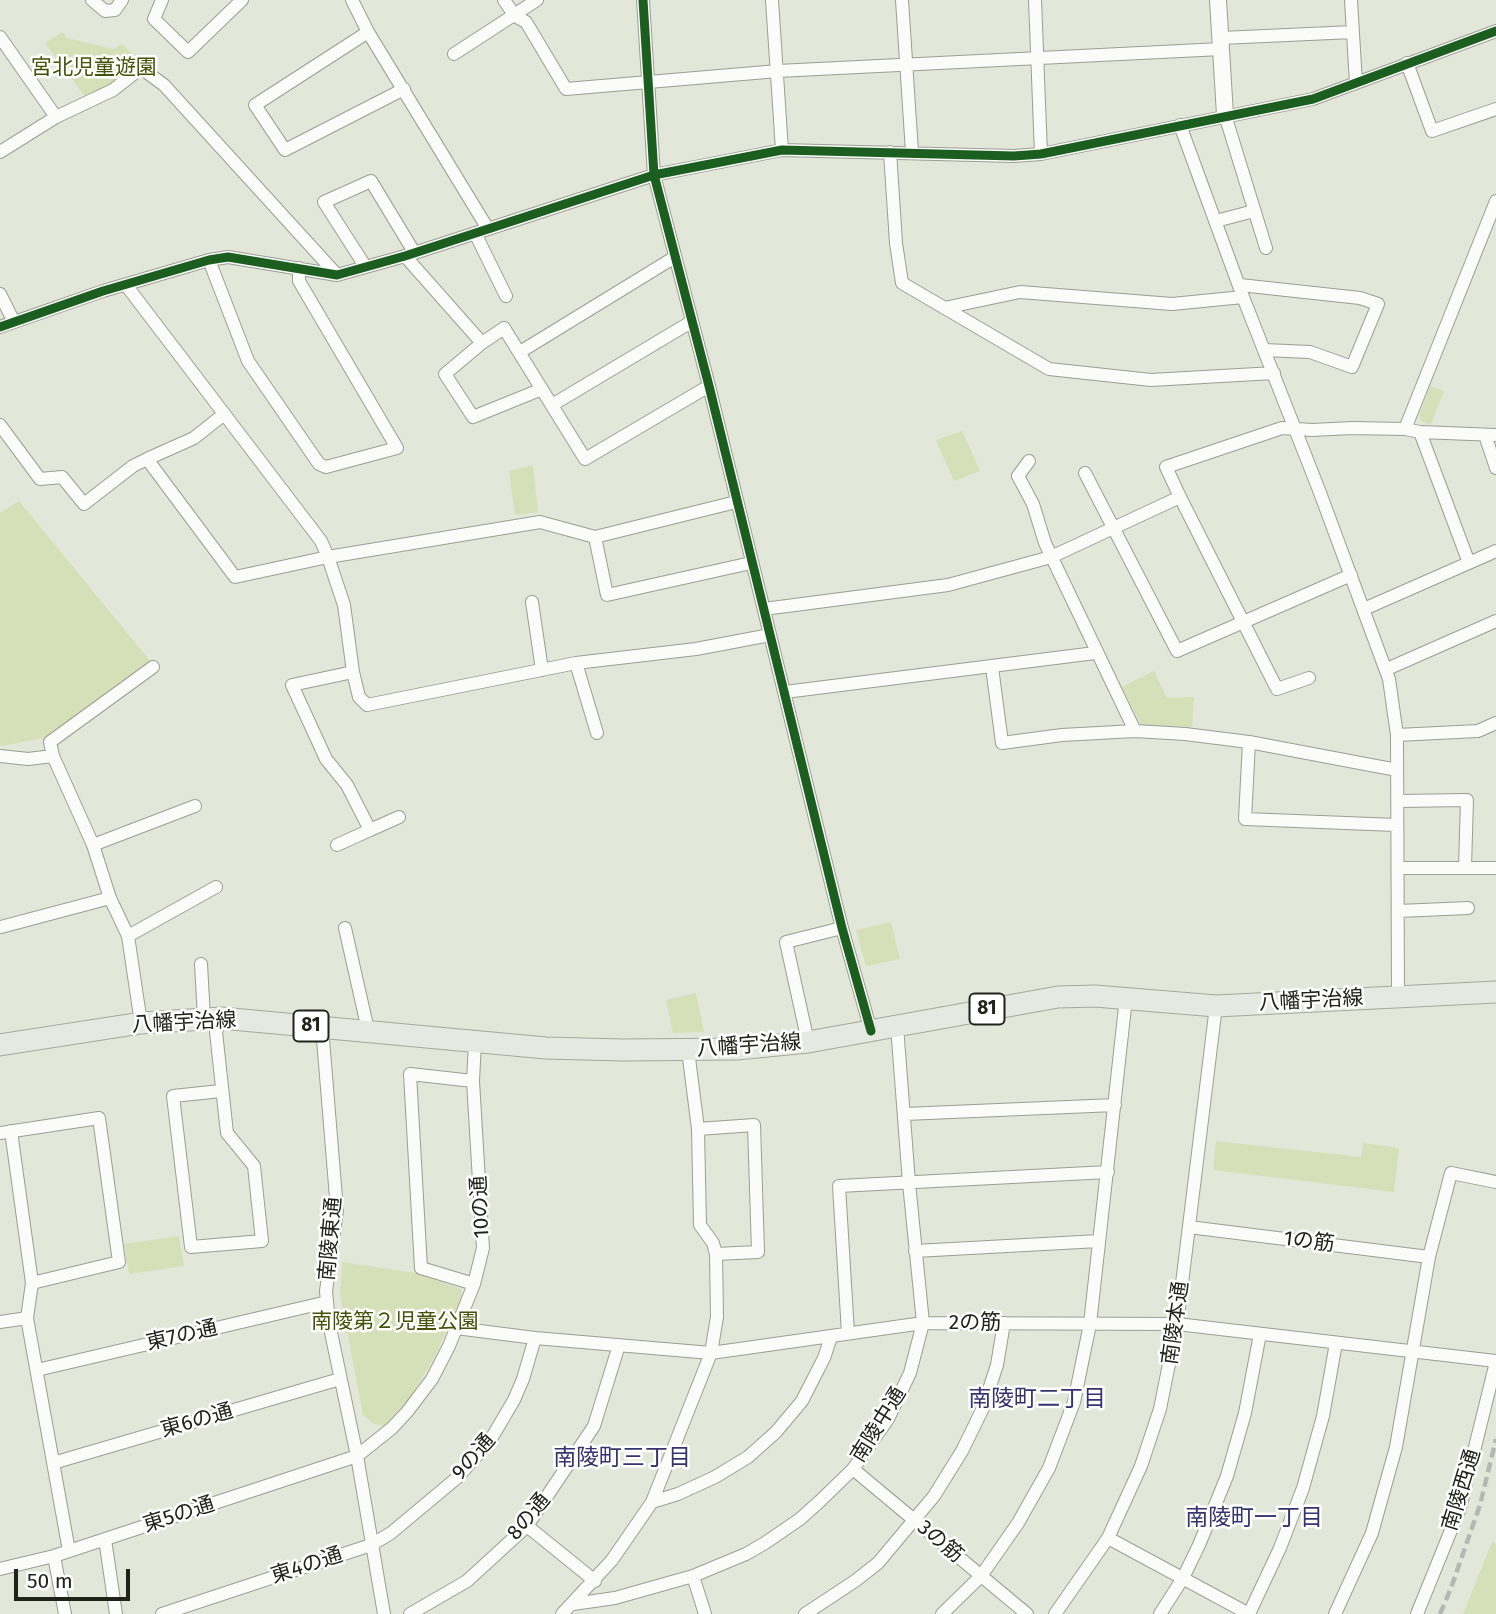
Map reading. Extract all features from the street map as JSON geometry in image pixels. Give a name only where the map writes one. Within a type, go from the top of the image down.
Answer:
[{"type":"main road","name":"八幡宇治線","points":[[0,1045],[142,1023],[213,1018],[547,1048],[737,1049],[808,1042],[1058,998],[1096,996],[1216,1006],[1496,992]]},
{"type":"street","points":[[92,0],[105,11],[115,10],[122,0]]},
{"type":"street","points":[[162,0],[153,19],[188,52],[242,0]]},
{"type":"street","points":[[352,0],[482,231],[506,296]]},
{"type":"street","points":[[504,0],[515,16],[526,22],[566,89],[778,71],[1037,57],[1353,32]]},
{"type":"street","points":[[454,54],[537,0]]},
{"type":"street","points":[[643,0],[654,175],[709,386],[842,928],[871,1031]]},
{"type":"street","points":[[772,0],[782,150]]},
{"type":"street","points":[[902,0],[912,152]]},
{"type":"street","points":[[1035,0],[1041,153]]},
{"type":"street","points":[[1218,0],[1225,115],[1266,248]]},
{"type":"street","points":[[1351,0],[1356,82]]},
{"type":"street","points":[[0,327],[126,285],[209,260],[228,257],[337,275],[654,175],[782,150],[1014,156],[1041,153],[1313,99],[1496,30]]},
{"type":"street","points":[[368,32],[254,105],[285,150],[404,89]]},
{"type":"street","points":[[0,37],[56,117]]},
{"type":"street","points":[[1408,64],[1432,131],[1496,109]]},
{"type":"street","points":[[0,152],[56,117],[113,90],[141,68],[164,85],[337,275]]},
{"type":"street","points":[[1180,125],[1387,669],[1397,735],[1398,996]]},
{"type":"street","points":[[890,152],[902,283],[1049,369],[1151,380],[1274,373]]},
{"type":"street","points":[[365,267],[324,202],[371,181],[410,254],[482,343]]},
{"type":"street","points":[[1405,429],[1496,201]]},
{"type":"street","points":[[1216,221],[1254,211]]},
{"type":"street","points":[[520,352],[675,257]]},
{"type":"street","points":[[209,260],[248,361],[319,464],[326,467],[397,447],[299,281],[299,268]]},
{"type":"street","points":[[126,285],[321,541],[344,606],[359,697],[367,705],[576,663],[696,649],[770,635]]},
{"type":"street","points":[[943,307],[1020,292],[1172,304],[1241,291],[1360,298],[1378,304],[1352,367],[1310,352],[1264,350]]},
{"type":"street","points":[[0,294],[14,322]]},
{"type":"street","points":[[552,405],[691,323]]},
{"type":"street","points":[[542,389],[472,417],[445,373],[504,328],[520,352],[585,459],[709,386]]},
{"type":"street","points":[[0,425],[40,479],[62,477],[83,504],[133,466],[194,438],[223,415]]},
{"type":"street","points":[[1310,678],[1277,689],[1166,467],[1282,428],[1405,429],[1491,435],[1496,468]]},
{"type":"street","points":[[1420,432],[1469,563]]},
{"type":"street","points":[[147,459],[236,577],[328,557],[540,522],[595,537],[736,502]]},
{"type":"street","points":[[1030,461],[1018,476],[1033,504],[1051,557],[1135,731]]},
{"type":"street","points":[[1085,473],[1177,651],[1351,575]]},
{"type":"street","points":[[764,609],[948,585],[1051,557],[1180,497]]},
{"type":"street","points":[[595,537],[607,595],[751,563]]},
{"type":"street","points":[[1364,610],[1496,551]]},
{"type":"street","points":[[531,602],[542,670]]},
{"type":"street","points":[[1387,669],[1496,621]]},
{"type":"street","points":[[785,692],[1096,653]]},
{"type":"street","points":[[576,663],[597,733]]},
{"type":"street","points":[[142,1023],[128,936],[110,898],[93,845],[53,756],[50,742],[153,667]]},
{"type":"street","points":[[992,667],[1002,743],[1062,735],[1135,731],[1185,734],[1249,742],[1396,770]]},
{"type":"street","points":[[353,672],[292,685],[326,759],[347,785],[370,830]]},
{"type":"street","points":[[1397,735],[1478,731],[1496,723]]},
{"type":"street","points":[[1249,742],[1245,819],[1396,825]]},
{"type":"street","points":[[0,756],[28,759],[53,756]]},
{"type":"street","points":[[1398,801],[1468,800],[1465,867]]},
{"type":"street","points":[[93,845],[195,806]]},
{"type":"street","points":[[337,845],[399,817]]},
{"type":"street","points":[[1398,868],[1496,868]]},
{"type":"street","points":[[128,936],[215,887]]},
{"type":"street","points":[[1,926],[110,898]]},
{"type":"street","points":[[1399,911],[1468,908]]},
{"type":"street","points":[[345,928],[368,1030]]},
{"type":"street","points":[[808,1042],[786,942],[842,928]]},
{"type":"street","points":[[201,964],[216,1032],[227,1133],[254,1166],[262,1241],[191,1247],[173,1096],[221,1091]]},
{"type":"street","points":[[942,1614],[981,1576],[1029,1505],[1058,1446],[1074,1402],[1090,1324],[1126,998]]},
{"type":"street","name":"南陵本通","points":[[1055,1614],[1108,1538],[1151,1437],[1167,1381],[1177,1324],[1216,1006]]},
{"type":"street","name":"南陵中通","points":[[573,1604],[615,1598],[693,1576],[746,1554],[783,1532],[821,1502],[853,1469],[888,1419],[900,1396],[923,1323],[897,1026]]},
{"type":"street","name":"南陵東通","points":[[322,1027],[337,1210],[326,1291],[327,1302],[384,1614]]},
{"type":"street","name":"10の通","points":[[356,1456],[391,1428],[421,1395],[441,1363],[474,1284],[483,1248],[473,1081],[475,1042]]},
{"type":"street","points":[[562,1614],[595,1581],[652,1502],[711,1353],[717,1317],[716,1254],[713,1243],[701,1225],[698,1129],[688,1050]]},
{"type":"street","points":[[473,1081],[410,1074],[421,1268],[474,1284]]},
{"type":"street","points":[[905,1114],[1115,1105]]},
{"type":"street","points":[[32,1283],[119,1262],[99,1118],[6,1132],[32,1283],[27,1318],[69,1551]]},
{"type":"street","points":[[698,1129],[754,1125],[758,1252],[716,1254]]},
{"type":"street","points":[[848,1334],[839,1186],[1108,1172]]},
{"type":"street","points":[[1335,1614],[1372,1533],[1396,1447],[1429,1257],[1451,1173],[1496,1182]]},
{"type":"street","name":"1の筋","points":[[1189,1227],[1429,1257]]},
{"type":"street","points":[[915,1251],[1099,1241]]},
{"type":"street","name":"東7の通","points":[[37,1370],[327,1302]]},
{"type":"street","points":[[0,1322],[27,1318]]},
{"type":"street","name":"2の筋","points":[[456,1328],[535,1338],[711,1353],[923,1323],[1177,1324],[1496,1362]]},
{"type":"street","points":[[805,1614],[878,1563],[949,1474],[974,1428],[997,1365],[1004,1323]]},
{"type":"street","points":[[1160,1614],[1183,1578],[1227,1476],[1245,1413],[1260,1335]]},
{"type":"street","points":[[652,1502],[678,1494],[716,1476],[748,1457],[776,1432],[802,1401],[824,1358],[831,1337]]},
{"type":"street","name":"9の通","points":[[371,1545],[429,1503],[458,1477],[483,1449],[514,1400],[535,1338]]},
{"type":"street","points":[[1108,1538],[1249,1614],[1280,1548],[1303,1488],[1323,1416],[1336,1343]]},
{"type":"street","name":"8の通","points":[[410,1614],[467,1581],[527,1525],[594,1426],[619,1345]]},
{"type":"street","name":"南陵西通","points":[[1417,1614],[1460,1508],[1496,1362]]},
{"type":"street","name":"東6の通","points":[[53,1463],[340,1379]]},
{"type":"street","name":"東5の通","points":[[0,1569],[54,1556],[356,1456]]},
{"type":"street","name":"3の筋","points":[[853,1469],[1027,1614]]},
{"type":"street","points":[[527,1525],[595,1581]]},
{"type":"street","points":[[105,1539],[116,1614]]},
{"type":"street","name":"東4の通","points":[[162,1614],[371,1545]]},
{"type":"street","points":[[54,1556],[65,1614]]},
{"type":"street","points":[[693,1576],[705,1614]]},
{"type":"green space","name":"宮北児童遊園","points":[[62,32],[67,38],[113,49],[122,44],[138,60],[108,87],[86,98],[45,43]]},
{"type":"green space","points":[[1430,386],[1444,391],[1431,424],[1422,422],[1419,416]]},
{"type":"green space","points":[[962,431],[980,471],[954,481],[936,440]]},
{"type":"green space","points":[[533,465],[538,512],[515,515],[509,471]]},
{"type":"green space","points":[[19,501],[151,662],[48,737],[2,746],[0,513]]},
{"type":"green space","points":[[1154,671],[1167,698],[1194,697],[1192,727],[1141,725],[1122,687]]},
{"type":"green space","points":[[891,922],[900,959],[866,966],[856,930]]},
{"type":"green space","points":[[696,993],[704,1032],[673,1033],[666,1000]]},
{"type":"green space","points":[[1216,1141],[1361,1157],[1363,1143],[1399,1148],[1394,1192],[1213,1170]]},
{"type":"green space","points":[[179,1236],[184,1266],[129,1274],[124,1244]]},
{"type":"green space","name":"南陵第２児童公園","points":[[342,1262],[415,1273],[461,1289],[462,1296],[434,1358],[410,1398],[384,1426],[374,1424],[363,1415],[340,1294]]},
{"type":"green space","points":[[1492,1542],[1496,1543],[1496,1614],[1463,1614]]},
{"type":"railway","points":[[1440,1614],[1480,1505],[1496,1439]]},
{"type":"cycle path","points":[[643,0],[654,175],[709,386],[842,928],[871,1031]]},
{"type":"cycle path","points":[[0,327],[103,291],[228,257],[337,275],[405,256],[654,175],[782,150],[1014,156],[1041,154],[1313,99],[1496,31]]},
{"type":"district","name":"南陵町二丁目","points":[[1037,1400]]},
{"type":"district","name":"南陵町三丁目","points":[[622,1459]]},
{"type":"district","name":"南陵町一丁目","points":[[1254,1519]]}]
